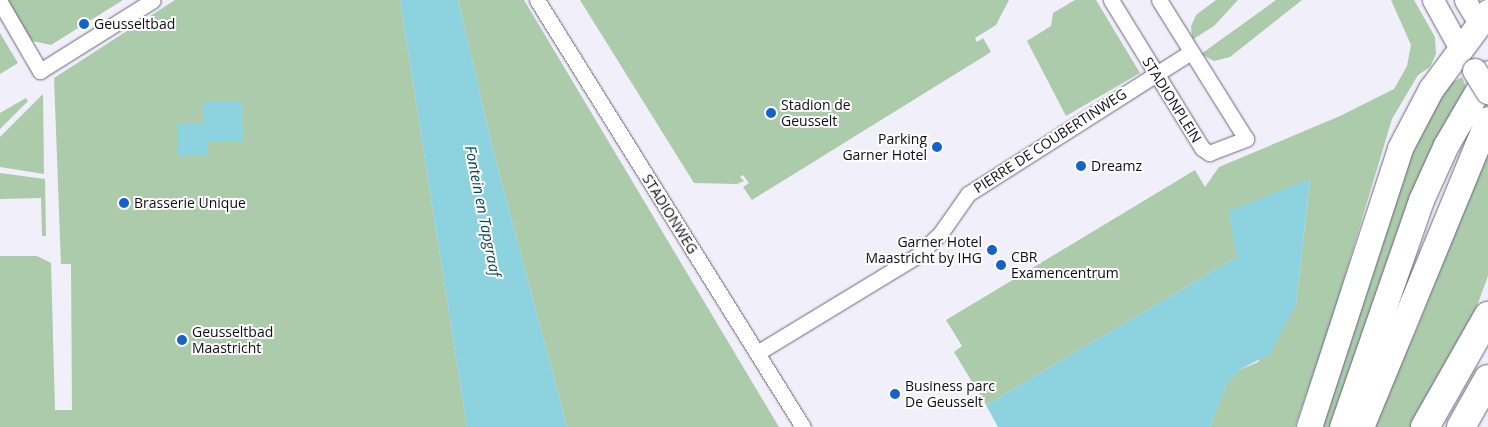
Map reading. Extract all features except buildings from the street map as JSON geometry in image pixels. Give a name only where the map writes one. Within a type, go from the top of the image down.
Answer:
[{"type":"highway","points":[[1309,427],[1390,172],[1418,111],[1484,18]]},
{"type":"highway","points":[[1342,427],[1421,200],[1481,72]]},
{"type":"highway","points":[[1361,427],[1488,119]]},
{"type":"highway","points":[[1425,427],[1488,316]]},
{"type":"highway","points":[[1461,427],[1488,379]]},
{"type":"main road","points":[[1433,0],[1460,50]]},
{"type":"main road","points":[[1465,0],[1484,18]]},
{"type":"main road","points":[[1481,72],[1488,92]]},
{"type":"street","points":[[0,2],[40,71],[153,0]]},
{"type":"street","name":"STADIONWEG","points":[[537,0],[803,427]]},
{"type":"street","name":"STADIONPLEIN","points":[[1110,0],[1202,148],[1209,153],[1246,139],[1159,0]]},
{"type":"street","name":"PIERRE DE COUBERTINWEG","points":[[757,353],[918,256],[940,234],[968,194],[1191,52]]},
{"type":"green space","points":[[7,0],[123,0],[51,45],[32,41]]},
{"type":"green space","points":[[175,0],[400,0],[467,427],[0,427],[0,256],[37,256],[51,263],[55,410],[72,410],[71,264],[61,264],[54,78]]},
{"type":"green space","points":[[458,0],[524,0],[779,427],[567,427],[493,150]]},
{"type":"green space","name":"Stadion de Geusselt","points":[[580,0],[1009,0],[996,25],[975,38],[977,42],[983,38],[991,52],[752,200],[743,187],[749,183],[743,175],[740,177],[744,181],[737,184],[694,183]]},
{"type":"green space","points":[[1075,0],[1096,0],[1140,73],[1066,116],[1027,41],[1051,26],[1053,13]]},
{"type":"green space","points":[[1216,0],[1238,0],[1214,26],[1192,40],[1191,26],[1196,15]]},
{"type":"green space","points":[[1276,0],[1302,0],[1230,57],[1214,61],[1201,54]]},
{"type":"green space","points":[[1391,0],[1414,0],[1435,37],[1436,54],[1430,67],[1418,75],[1392,119],[1333,316],[1295,427],[1210,427],[1226,385],[1239,370],[1258,362],[1296,304],[1310,180],[1237,257],[986,405],[954,352],[962,346],[946,320],[1195,170],[1205,187],[1219,167],[1340,116],[1394,89],[1407,66],[1411,45]]},
{"type":"green space","points":[[0,33],[18,63],[0,74]]},
{"type":"green space","points":[[1462,77],[1466,87],[1334,427],[1317,427],[1405,157],[1447,85]]},
{"type":"green space","points":[[43,94],[44,174],[0,167],[0,137]]},
{"type":"green space","points":[[26,98],[28,101],[0,129],[0,113]]},
{"type":"green space","points":[[1488,149],[1488,276],[1473,317],[1411,427],[1373,427],[1417,328]]},
{"type":"green space","points":[[0,173],[45,179],[46,236],[42,236],[41,198],[0,199]]},
{"type":"water","name":"Fontein en Tapgraaf","points":[[400,0],[458,0],[493,150],[567,427],[467,427]]},
{"type":"water","points":[[204,102],[242,102],[243,142],[208,142],[207,155],[178,155],[178,123],[204,123]]},
{"type":"water","points":[[1310,179],[1296,304],[1270,354],[1239,370],[1226,385],[1210,427],[998,427],[986,405],[1237,257],[1228,211]]},
{"type":"place","name":"Geusseltbad","points":[[84,24]]},
{"type":"place","name":"Stadion de Geusselt","points":[[771,113]]},
{"type":"place","name":"Parking Garner Hotel","points":[[937,147]]},
{"type":"place","name":"Dreamz","points":[[1081,166]]},
{"type":"place","name":"Brasserie Unique","points":[[124,203]]},
{"type":"place","name":"Garner Hotel Maastricht by IHG","points":[[992,250]]},
{"type":"place","name":"CBR Examencentrum","points":[[1001,265]]},
{"type":"place","name":"Geusseltbad Maastricht","points":[[182,340]]},
{"type":"place","name":"Business parc De Geusselt","points":[[895,394]]}]
